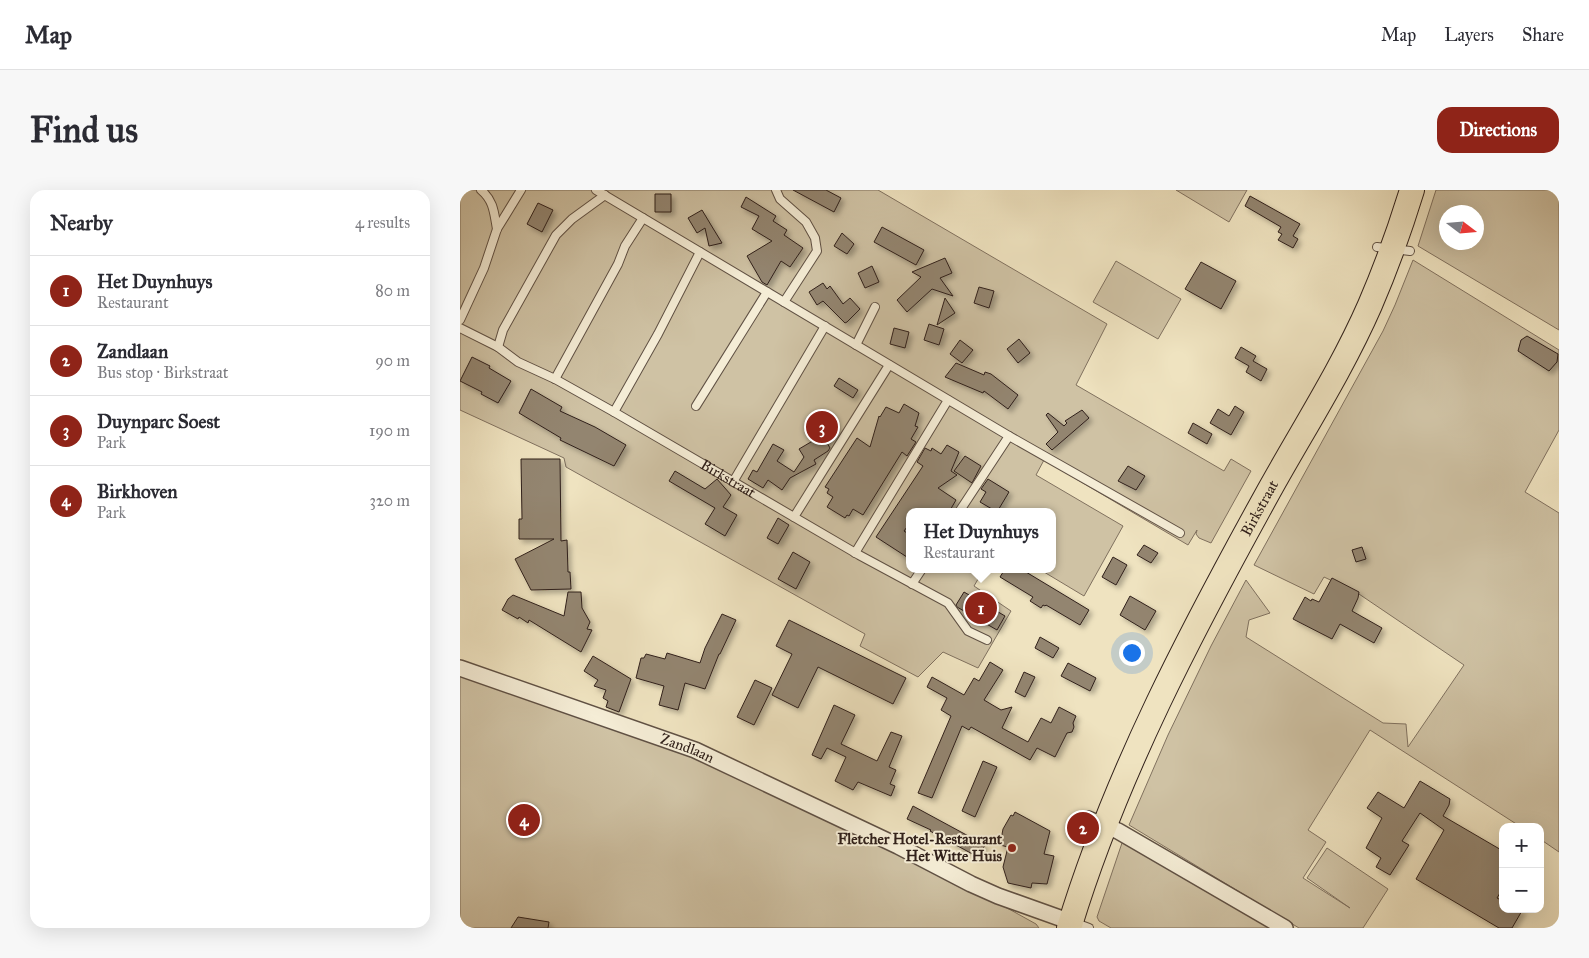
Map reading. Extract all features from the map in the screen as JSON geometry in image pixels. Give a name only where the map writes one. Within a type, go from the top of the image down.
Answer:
[{"type":"main road","name":"Birkstraat","points":[[1077,926],[1096,822],[1138,745],[1193,631],[1270,488],[1337,372],[1369,307],[1393,249],[1412,190]]},
{"type":"street","name":"Zandlaan","points":[[460,668],[695,750],[898,846],[971,884],[1077,926]]},
{"type":"street","points":[[1096,822],[1118,831],[1285,928]]},
{"type":"lane","points":[[481,190],[489,197],[493,205],[497,229]]},
{"type":"lane","points":[[460,320],[484,268],[497,229],[521,190]]},
{"type":"lane","points":[[596,190],[1009,436],[1180,533]]},
{"type":"lane","points":[[776,190],[780,199],[806,222],[815,238],[817,251],[784,302]]},
{"type":"lane","points":[[498,347],[502,330],[556,235],[572,219],[605,195]]},
{"type":"lane","points":[[554,379],[618,264],[625,246],[643,218]]},
{"type":"lane","points":[[614,412],[658,334],[700,252]]},
{"type":"lane","points":[[696,406],[767,292]]},
{"type":"lane","points":[[856,345],[875,307]]},
{"type":"lane","points":[[733,482],[825,326]]},
{"type":"lane","name":"Birkstraat","points":[[460,328],[498,347],[518,362],[554,379],[614,412],[855,553],[948,603],[968,631],[987,640]]},
{"type":"lane","points":[[794,517],[889,365]]},
{"type":"lane","points":[[855,553],[948,400]]},
{"type":"lane","points":[[962,508],[1009,436]]},
{"type":"lane","points":[[912,584],[919,573]]},
{"type":"shaded area","points":[[460,190],[878,190],[1107,324],[1076,385],[1224,471],[1231,459],[1251,471],[1211,543],[1199,538],[1196,534],[1197,530],[1188,545],[1044,460],[1036,475],[1123,526],[1084,596],[1046,573],[1056,573],[1056,508],[906,508],[906,573],[982,573],[974,586],[1011,611],[978,668],[943,652],[918,677],[860,646],[865,634],[566,467],[564,458],[460,410]]},
{"type":"shaded area","points":[[1176,190],[1247,190],[1229,222]]},
{"type":"shaded area","points":[[1436,190],[1559,190],[1559,330],[1418,246]]},
{"type":"shaded area","points":[[1413,260],[1559,350],[1559,430],[1525,492],[1559,513],[1559,852],[1544,842],[1544,823],[1515,823],[1370,730],[1308,830],[1326,842],[1303,878],[1350,908],[1307,878],[1327,848],[1388,889],[1363,928],[1299,928],[1129,825],[1168,735],[1211,646],[1246,580],[1270,613],[1249,620],[1246,637],[1383,723],[1406,724],[1408,747],[1464,665],[1356,592],[1324,577],[1314,594],[1254,565],[1383,331]]},
{"type":"shaded area","points":[[1116,261],[1181,299],[1158,339],[1093,302]]},
{"type":"shaded area","points":[[460,674],[746,765],[1036,924],[1039,928],[460,928]]},
{"type":"shaded area","points":[[1123,840],[1272,928],[1111,928],[1099,921],[1097,917]]},
{"type":"building","points":[[793,190],[826,190],[841,198],[834,212]]},
{"type":"building","points":[[655,194],[671,194],[671,212],[655,212]]},
{"type":"building","points":[[1250,196],[1300,224],[1293,236],[1298,239],[1293,248],[1278,240],[1282,234],[1278,232],[1281,227],[1245,206]]},
{"type":"building","points":[[746,197],[776,216],[773,221],[787,230],[784,235],[803,248],[790,267],[781,261],[767,285],[762,282],[747,256],[772,241],[752,229],[759,216],[741,207]]},
{"type":"building","points":[[538,203],[553,210],[542,232],[527,224]]},
{"type":"building","points":[[702,210],[722,243],[709,246],[705,228],[697,233],[688,218]]},
{"type":"building","points":[[882,227],[924,250],[916,265],[874,242]]},
{"type":"building","points":[[842,233],[854,244],[847,254],[834,246]]},
{"type":"building","points":[[945,258],[952,273],[940,278],[953,296],[932,289],[907,312],[897,300],[921,277],[912,272]]},
{"type":"building","points":[[1201,262],[1236,281],[1221,309],[1185,289]]},
{"type":"building","points":[[872,266],[879,282],[865,288],[858,273]]},
{"type":"building","points":[[823,283],[827,289],[830,286],[843,304],[850,298],[860,309],[847,322],[845,323],[823,301],[817,305],[809,292]]},
{"type":"building","points":[[979,287],[994,291],[989,308],[974,303]]},
{"type":"building","points":[[945,298],[955,313],[937,325]]},
{"type":"building","points":[[929,324],[944,329],[939,345],[924,340]]},
{"type":"building","points":[[894,328],[909,332],[905,348],[890,344]]},
{"type":"building","points":[[1527,336],[1558,354],[1557,362],[1549,371],[1518,351],[1521,340]]},
{"type":"building","points":[[1019,339],[1030,353],[1018,363],[1007,349]]},
{"type":"building","points":[[960,340],[973,350],[962,363],[950,354]]},
{"type":"building","points":[[1241,347],[1256,356],[1253,361],[1267,369],[1261,381],[1246,372],[1249,366],[1235,358]]},
{"type":"building","points":[[472,357],[490,366],[489,368],[511,381],[498,403],[481,394],[482,392],[460,381]]},
{"type":"building","points":[[956,363],[984,375],[985,372],[991,374],[1018,395],[1008,409],[984,391],[983,393],[945,377]]},
{"type":"building","points":[[839,378],[858,390],[853,398],[834,386]]},
{"type":"building","points":[[531,389],[562,407],[560,411],[595,427],[626,445],[614,466],[560,440],[561,438],[519,413]]},
{"type":"building","points":[[904,404],[919,413],[915,426],[918,427],[911,439],[916,442],[907,456],[902,452],[863,515],[853,509],[849,516],[847,515],[845,518],[827,507],[833,497],[827,493],[829,489],[825,487],[857,438],[870,447],[879,416],[886,407],[899,413]]},
{"type":"building","points":[[1235,406],[1244,412],[1231,435],[1210,423],[1218,409],[1229,416]]},
{"type":"building","points":[[1082,410],[1089,418],[1052,450],[1046,444],[1058,432],[1046,415],[1048,413],[1064,426],[1067,423],[1065,421]]},
{"type":"building","points":[[831,421],[838,433],[826,441],[830,448],[828,451],[814,460],[816,464],[790,478],[782,490],[768,480],[763,488],[748,479],[753,470],[757,472],[773,444],[784,450],[777,461],[794,472],[804,457],[799,449],[816,439],[812,431]]},
{"type":"building","points":[[1193,423],[1212,434],[1207,444],[1188,433]]},
{"type":"building","points":[[947,445],[959,452],[951,471],[957,475],[938,488],[956,500],[951,508],[906,508],[906,528],[904,531],[906,532],[906,556],[876,537],[923,466],[917,462],[925,448],[931,451],[932,448],[941,454]]},
{"type":"building","points":[[965,456],[981,466],[972,483],[954,471]]},
{"type":"building","points":[[521,459],[560,459],[561,541],[567,540],[568,572],[570,572],[571,589],[531,590],[515,559],[554,539],[519,539],[519,519],[522,519]]},
{"type":"building","points":[[1128,466],[1145,476],[1136,490],[1118,481]]},
{"type":"building","points":[[675,471],[705,489],[717,479],[731,495],[723,507],[737,515],[725,536],[705,524],[715,508],[669,481]]},
{"type":"building","points":[[988,479],[1009,492],[999,508],[990,508],[980,502],[986,492],[981,489]]},
{"type":"building","points":[[778,518],[789,525],[778,544],[767,538]]},
{"type":"building","points":[[1144,545],[1158,553],[1151,563],[1137,555]]},
{"type":"building","points":[[1362,547],[1366,559],[1356,562],[1352,550]]},
{"type":"building","points":[[793,552],[810,562],[796,589],[778,579]]},
{"type":"building","points":[[1113,557],[1127,565],[1116,585],[1102,577]]},
{"type":"building","points":[[1002,573],[1028,573],[1089,610],[1080,625],[1046,605],[1043,605],[1041,608],[1030,601],[1033,597],[1000,577]]},
{"type":"building","points":[[1332,578],[1359,592],[1352,611],[1382,628],[1374,643],[1340,624],[1332,639],[1293,619],[1305,597],[1311,601],[1312,599],[1319,602]]},
{"type":"building","points":[[568,592],[581,592],[582,608],[590,622],[587,629],[592,630],[581,652],[529,620],[528,623],[502,610],[508,599],[513,595],[564,616]]},
{"type":"building","points":[[964,592],[1005,616],[997,630],[957,607],[956,605]]},
{"type":"building","points":[[1130,596],[1156,611],[1145,630],[1120,615]]},
{"type":"building","points":[[722,614],[736,620],[719,654],[705,689],[685,683],[678,710],[659,705],[664,686],[636,678],[641,658],[644,658],[646,654],[665,659],[667,653],[700,663],[705,648]]},
{"type":"building","points":[[789,620],[906,678],[893,704],[818,667],[798,708],[772,695],[792,654],[776,646]]},
{"type":"building","points":[[1040,637],[1059,648],[1053,658],[1035,648]]},
{"type":"building","points":[[593,656],[631,679],[619,712],[606,707],[608,701],[603,698],[606,690],[594,686],[598,680],[584,671]]},
{"type":"building","points":[[990,662],[1003,670],[984,700],[1001,710],[1012,707],[1002,728],[1028,742],[1041,718],[1051,723],[1059,707],[1076,716],[1072,732],[1067,733],[1055,757],[1037,748],[1030,760],[971,727],[969,730],[962,726],[932,798],[918,793],[951,716],[941,710],[947,698],[927,687],[932,677],[964,695],[974,678],[979,681]]},
{"type":"building","points":[[1068,663],[1096,678],[1090,691],[1061,676]]},
{"type":"building","points":[[1024,672],[1035,677],[1025,697],[1015,692]]},
{"type":"building","points":[[755,680],[772,688],[754,725],[737,717]]},
{"type":"building","points":[[834,705],[855,715],[841,744],[877,761],[891,732],[902,736],[889,767],[896,770],[890,784],[895,786],[891,796],[858,782],[853,790],[835,781],[846,757],[827,748],[821,759],[812,755]]},
{"type":"building","points":[[983,761],[997,767],[975,817],[962,811]]},
{"type":"building","points":[[1420,781],[1450,799],[1443,816],[1499,849],[1499,895],[1497,898],[1499,899],[1499,913],[1521,913],[1512,928],[1499,928],[1416,879],[1444,830],[1420,813],[1402,841],[1409,845],[1390,875],[1376,867],[1381,858],[1366,848],[1382,818],[1367,808],[1378,792],[1404,808]]},
{"type":"building","points":[[913,806],[985,845],[978,857],[931,830],[907,819]]},
{"type":"building","points":[[1015,812],[1050,831],[1044,854],[1054,856],[1047,884],[1032,883],[1031,888],[1008,883],[1003,867],[1008,847],[1000,845],[1003,829],[1011,815],[1013,816]]},
{"type":"building","points":[[518,917],[549,922],[548,928],[511,928]]},
{"type":"place","name":"Duynparc Soest","points":[[822,427]]},
{"type":"place","name":"Het Duynhuys","points":[[981,608]]},
{"type":"place","name":"Birkhoven","points":[[524,820]]},
{"type":"place","name":"Zandlaan","points":[[1083,828]]},
{"type":"place","name":"Fletcher Hotel-Restaurant Het Witte Huis","points":[[1012,848]]}]
